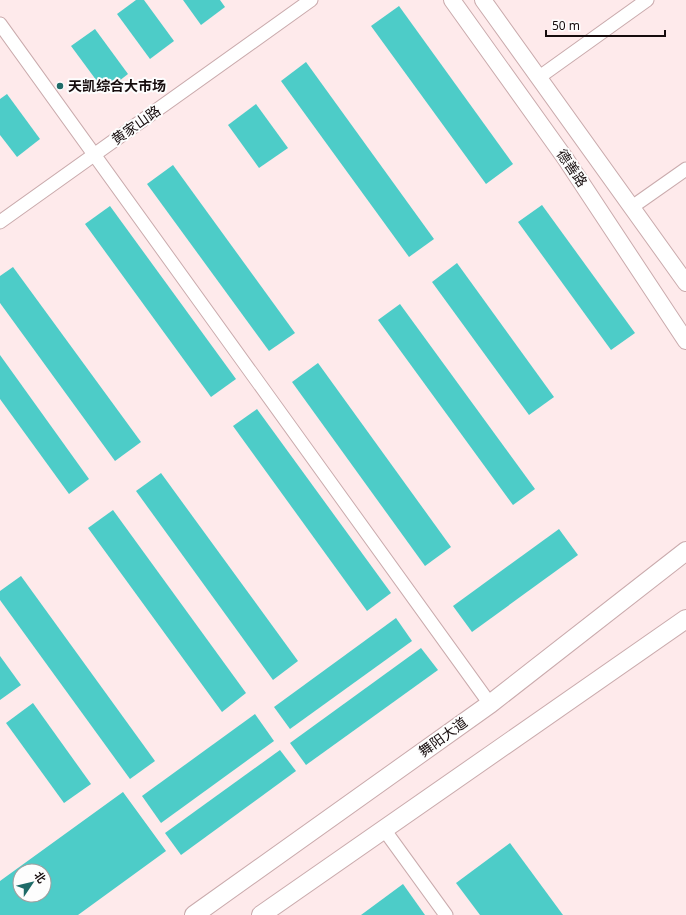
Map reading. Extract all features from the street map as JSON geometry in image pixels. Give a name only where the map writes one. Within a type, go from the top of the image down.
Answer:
[{"type":"main road","name":"舞阳大道","points":[[194,915],[490,704],[686,551]]},
{"type":"main road","points":[[261,915],[383,828],[686,618]]},
{"type":"street","name":"黄家山路","points":[[0,222],[311,0]]},
{"type":"street","name":"德善路","points":[[452,0],[566,158],[686,341]]},
{"type":"street","name":"德善路","points":[[483,0],[686,283]]},
{"type":"street","points":[[538,78],[647,0]]},
{"type":"street","points":[[0,24],[490,704]]},
{"type":"street","points":[[632,207],[686,169]]},
{"type":"street","points":[[383,828],[446,915]]},
{"type":"building","points":[[136,0],[144,0],[174,41],[150,59],[117,14]]},
{"type":"building","points":[[183,0],[220,0],[225,7],[201,25]]},
{"type":"building","points":[[399,6],[513,164],[486,184],[371,26]]},
{"type":"building","points":[[95,29],[128,74],[105,92],[71,46]]},
{"type":"building","points":[[306,62],[434,239],[409,257],[281,81]]},
{"type":"building","points":[[7,94],[40,139],[17,157],[0,135],[0,99]]},
{"type":"building","points":[[256,104],[288,148],[259,168],[228,125]]},
{"type":"building","points":[[173,165],[295,333],[269,351],[147,184]]},
{"type":"building","points":[[542,205],[635,333],[611,350],[518,222]]},
{"type":"building","points":[[110,206],[236,379],[211,397],[85,224]]},
{"type":"building","points":[[457,263],[554,397],[529,415],[432,282]]},
{"type":"building","points":[[13,267],[141,442],[115,461],[0,303],[0,276]]},
{"type":"building","points":[[400,304],[535,489],[513,505],[378,320]]},
{"type":"building","points":[[0,355],[89,479],[69,494],[0,399]]},
{"type":"building","points":[[318,363],[451,547],[425,566],[292,382]]},
{"type":"building","points":[[257,409],[391,593],[367,611],[233,426]]},
{"type":"building","points":[[161,473],[298,661],[273,680],[136,491]]},
{"type":"building","points":[[113,510],[246,693],[222,712],[88,528]]},
{"type":"building","points":[[559,529],[578,555],[472,632],[453,606]]},
{"type":"building","points":[[21,576],[155,761],[130,779],[0,600],[0,591]]},
{"type":"building","points":[[396,618],[412,641],[290,729],[274,707]]},
{"type":"building","points":[[421,648],[438,670],[306,765],[290,743]]},
{"type":"building","points":[[0,656],[21,685],[0,700]]},
{"type":"building","points":[[33,703],[91,784],[64,803],[6,723]]},
{"type":"building","points":[[255,714],[274,741],[161,823],[142,796]]},
{"type":"building","points":[[280,750],[296,771],[181,855],[165,833]]},
{"type":"building","points":[[123,792],[166,851],[78,915],[0,915],[0,881],[12,872],[12,903],[52,903],[52,863],[25,863]]},
{"type":"building","points":[[510,843],[563,915],[480,915],[456,883]]},
{"type":"building","points":[[403,884],[425,915],[361,915]]},
{"type":"place","name":"天凯综合大市场","points":[[60,86]]}]
